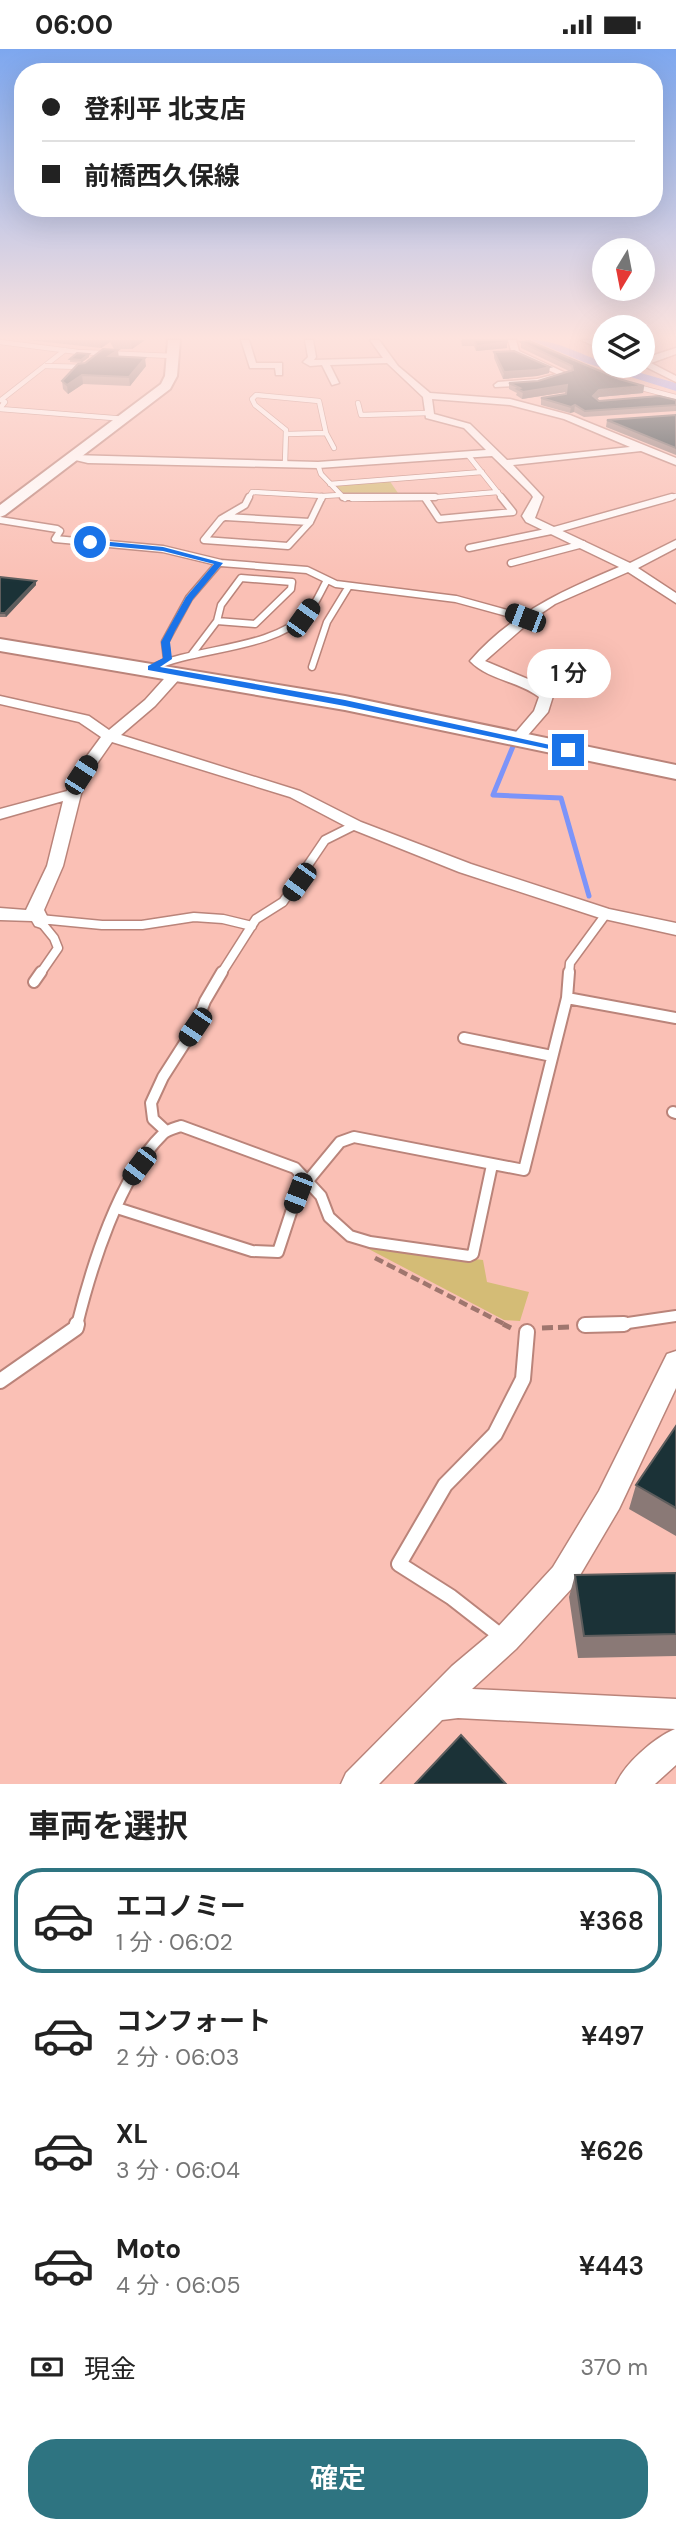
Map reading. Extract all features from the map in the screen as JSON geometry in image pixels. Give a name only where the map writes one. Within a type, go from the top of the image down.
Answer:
[{"type":"main road","points":[[0,512],[123,421]]},
{"type":"main road","points":[[0,645],[165,667],[676,772]]},
{"type":"street","points":[[447,421],[467,426],[538,497],[528,516],[530,520],[630,568],[676,599]]},
{"type":"street","points":[[576,421],[676,462]]},
{"type":"street","points":[[583,423],[612,421]]},
{"type":"street","points":[[504,463],[641,449]]},
{"type":"street","points":[[72,458],[318,465],[493,453]]},
{"type":"street","points":[[517,739],[541,712],[546,696],[537,687],[491,671],[477,661],[511,635],[525,618],[563,594],[630,568],[676,543]]},
{"type":"street","points":[[40,919],[35,910],[59,855],[73,794],[81,775],[109,736],[150,703],[165,667]]},
{"type":"street","points":[[0,700],[84,719],[109,736],[295,795],[355,825],[465,868],[606,914],[676,929]]},
{"type":"street","points":[[0,814],[73,794]]},
{"type":"street","points":[[0,914],[40,919]]},
{"type":"street","points":[[357,1784],[434,1706],[506,1639],[563,1577],[589,1537],[632,1457],[676,1362]]},
{"type":"street","points":[[434,1706],[458,1703],[676,1714]]},
{"type":"street","points":[[632,1784],[676,1744]]},
{"type":"lane","points":[[276,421],[288,433],[285,464]]},
{"type":"lane","points":[[323,421],[334,448]]},
{"type":"lane","points":[[288,433],[326,433]]},
{"type":"lane","points":[[425,498],[439,519],[513,512],[468,455]]},
{"type":"lane","points":[[318,465],[330,484],[345,499],[425,498],[498,492]]},
{"type":"lane","points":[[330,484],[482,472]]},
{"type":"lane","points":[[323,496],[310,522],[288,546],[204,540],[230,512],[245,505],[252,492],[340,495]]},
{"type":"lane","points":[[468,548],[551,531],[676,496]]},
{"type":"lane","points":[[226,517],[310,522]]},
{"type":"lane","points":[[0,520],[57,529],[60,531],[55,538],[163,549],[219,563],[307,570],[320,573],[327,582],[464,600],[497,607],[525,618]]},
{"type":"lane","points":[[511,563],[583,544]]},
{"type":"lane","points":[[219,563],[189,598],[165,642],[165,667],[192,653],[217,650],[282,629],[303,618],[327,582]]},
{"type":"lane","points":[[192,653],[217,621],[221,605],[241,578],[292,582],[291,589],[255,624],[217,621]]},
{"type":"lane","points":[[312,667],[327,622],[349,586]]},
{"type":"lane","points":[[166,1131],[153,1119],[151,1104],[163,1077],[195,1027],[205,1001],[252,926],[265,912],[283,902],[325,840],[355,825]]},
{"type":"lane","points":[[117,1207],[252,1251],[278,1252],[298,1193],[340,1142],[354,1137],[524,1170],[567,998],[570,963],[606,914]]},
{"type":"lane","points":[[40,919],[102,925],[142,925],[194,917],[223,919],[252,926]]},
{"type":"lane","points":[[34,982],[58,948],[40,919]]},
{"type":"lane","points":[[567,998],[676,1018]]},
{"type":"lane","points":[[464,1038],[552,1056]]},
{"type":"lane","points":[[0,1381],[76,1328],[87,1284],[127,1182],[166,1131],[181,1126],[295,1168],[309,1180],[328,1207],[329,1217],[350,1236],[370,1242],[469,1256],[473,1254],[492,1165]]},
{"type":"lane","points":[[585,1325],[611,1327],[676,1316]]},
{"type":"lane","points":[[506,1639],[451,1597],[399,1564],[445,1485],[495,1434],[523,1379],[527,1332]]},
{"type":"path","points":[[372,1257],[504,1326],[527,1332],[542,1328],[585,1325]]},
{"type":"shaded area","points":[[389,480],[400,496],[346,498],[334,484]]},
{"type":"shaded area","points":[[361,1245],[483,1260],[487,1282],[529,1292],[520,1321],[504,1320]]},
{"type":"building","points":[[609,421],[676,421],[676,448]]},
{"type":"building","points":[[0,577],[36,581],[5,613],[0,613]]},
{"type":"building","points":[[676,1426],[676,1508],[636,1485]]},
{"type":"building","points":[[676,1573],[676,1634],[584,1636],[575,1575]]},
{"type":"building","points":[[461,1735],[506,1784],[415,1784]]},
{"type":"waterway","points":[[516,739],[493,795],[561,798],[589,896]]},
{"type":"route","points":[[90,542],[163,549],[219,563],[183,608],[165,642],[167,659],[152,668],[345,703],[568,750]]}]
